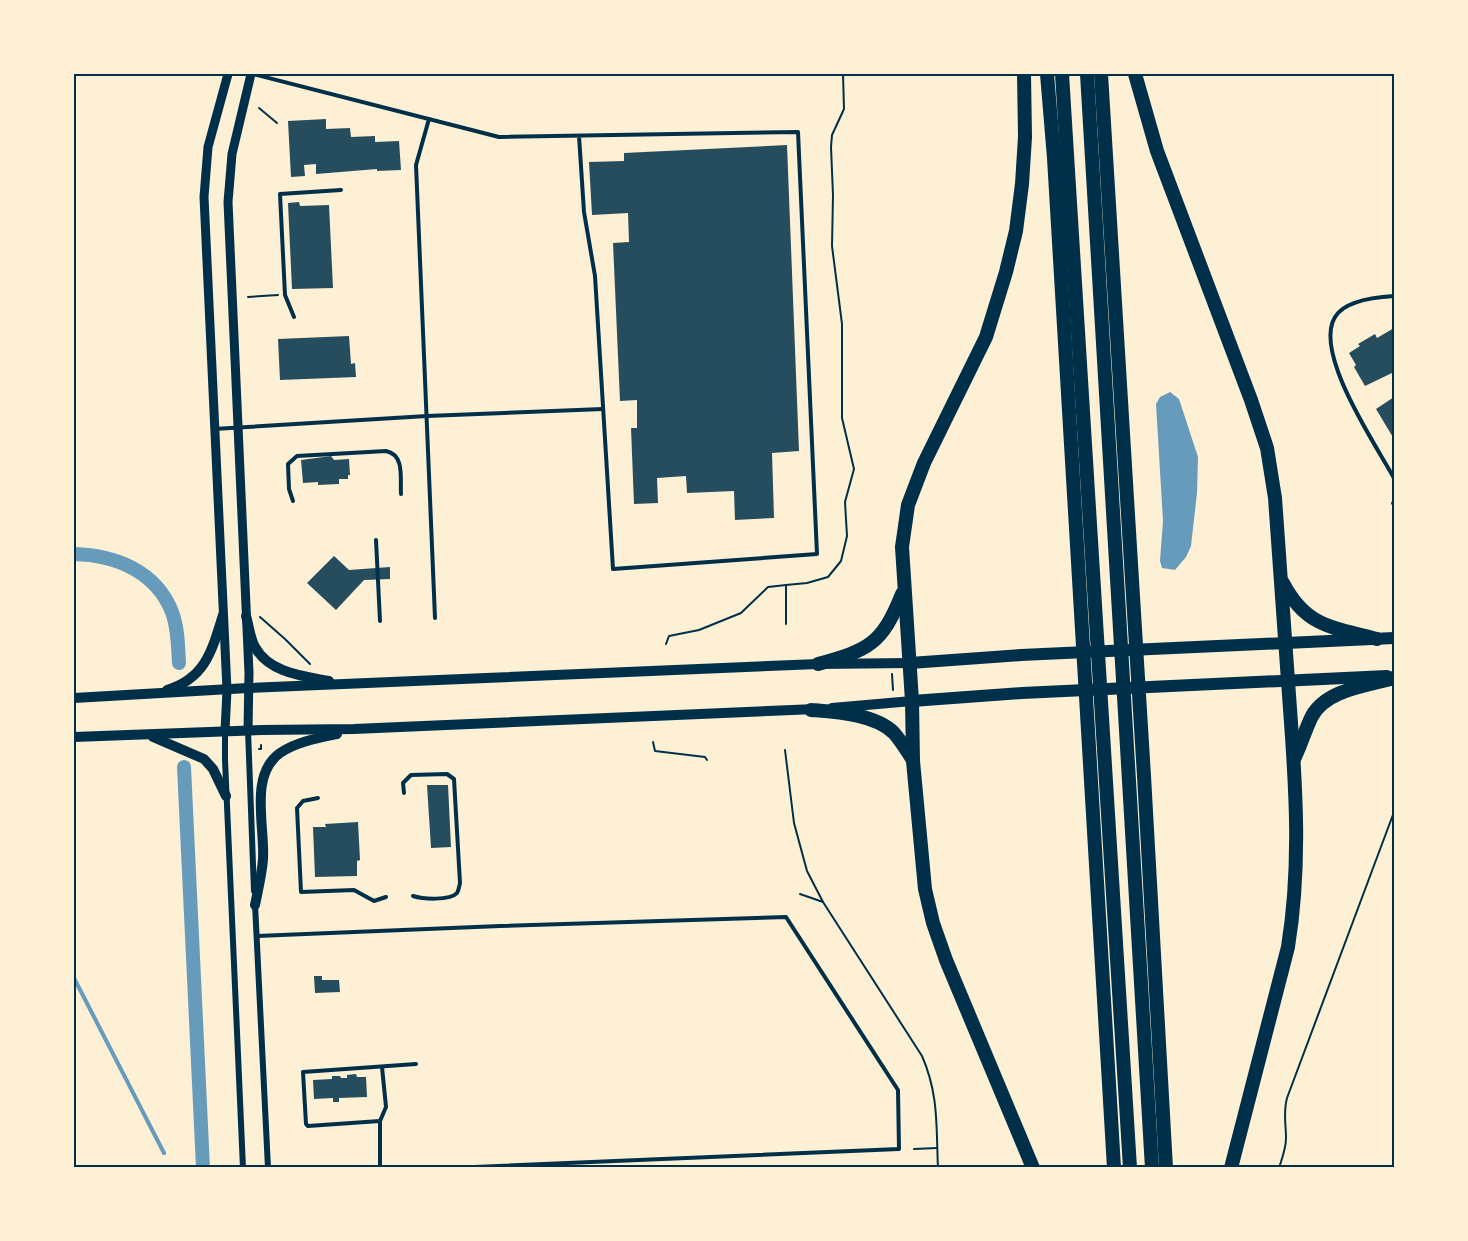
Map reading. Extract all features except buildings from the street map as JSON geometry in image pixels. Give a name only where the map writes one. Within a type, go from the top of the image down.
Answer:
[{"type":"highway","points":[[1024,74],[1025,137],[1016,231],[1006,272],[986,336],[924,463],[908,506],[902,547],[912,701],[913,761],[925,888],[933,923],[946,960],[1033,1167]]},
{"type":"highway","points":[[1047,74],[1055,169],[1114,1167]]},
{"type":"highway","points":[[1062,74],[1130,1167]]},
{"type":"highway","points":[[1087,74],[1152,1167]]},
{"type":"highway","points":[[1101,74],[1166,1167]]},
{"type":"highway","points":[[1135,74],[1157,152],[1267,447],[1275,498],[1294,761],[1297,844],[1293,916],[1284,964],[1231,1167]]},
{"type":"highway","points":[[1280,578],[1297,606],[1311,618],[1335,628],[1377,639]]},
{"type":"highway","points":[[818,664],[853,653],[875,640],[887,627],[904,589]]},
{"type":"highway","points":[[1294,761],[1313,714],[1326,700],[1339,693],[1395,677]]},
{"type":"highway","points":[[811,710],[857,716],[881,724],[893,732],[913,761]]},
{"type":"main road","points":[[154,694],[176,687],[203,668],[211,652],[223,615]]},
{"type":"main road","points":[[252,615],[255,647],[270,664],[286,672],[350,684]]},
{"type":"main road","points":[[74,698],[248,688],[818,664],[910,663],[1021,655],[1395,638]]},
{"type":"main road","points":[[74,737],[248,730],[354,729],[811,710],[1022,693],[1395,677]]},
{"type":"main road","points":[[255,905],[263,860],[261,786],[269,765],[287,749],[304,742],[354,729]]},
{"type":"main road","points":[[144,734],[204,759],[213,769],[226,796]]},
{"type":"street","points":[[228,74],[208,147],[204,197],[213,429],[227,690],[226,796],[243,1167]]},
{"type":"street","points":[[251,74],[232,153],[228,202],[237,428],[252,615],[248,730],[268,1167]]},
{"type":"lane","points":[[251,74],[500,137],[798,132],[817,554],[613,568],[595,276],[584,212],[579,136]]},
{"type":"lane","points":[[429,119],[416,165],[435,618]]},
{"type":"lane","points":[[294,317],[285,295],[280,194],[341,190]]},
{"type":"lane","points":[[1395,296],[1355,303],[1341,310],[1330,329],[1340,381],[1395,478]]},
{"type":"lane","points":[[213,429],[427,416],[603,409]]},
{"type":"lane","points":[[293,501],[289,489],[288,464],[297,456],[392,452],[399,460],[401,494]]},
{"type":"lane","points":[[376,540],[380,621]]},
{"type":"lane","points":[[404,793],[403,783],[411,775],[447,774],[454,779],[460,883],[458,892],[444,898],[413,896]]},
{"type":"lane","points":[[318,798],[303,801],[297,808],[301,892],[354,890],[374,901],[386,897]]},
{"type":"lane","points":[[256,936],[786,917],[898,1090],[899,1149],[451,1167]]},
{"type":"lane","points":[[380,1121],[308,1126],[304,1121],[303,1072],[416,1064]]},
{"type":"lane","points":[[380,1167],[380,1121],[386,1107],[382,1066]]},
{"type":"path","points":[[666,644],[669,636],[699,630],[741,613],[768,587],[807,583],[828,577],[841,561],[847,536],[845,502],[854,469],[842,418],[842,324],[832,246],[831,147],[832,135],[844,109],[843,74]]},
{"type":"path","points":[[259,108],[277,123]]},
{"type":"path","points":[[248,297],[280,295]]},
{"type":"path","points":[[1395,501],[1392,503],[1395,507]]},
{"type":"path","points":[[786,585],[786,624]]},
{"type":"path","points":[[252,615],[285,639],[310,664]]},
{"type":"path","points":[[892,672],[893,690]]},
{"type":"path","points":[[653,742],[655,752],[705,757],[707,760]]},
{"type":"path","points":[[256,750],[261,749],[261,745]]},
{"type":"path","points":[[785,750],[794,823],[807,871],[823,902],[922,1056],[931,1076],[936,1099],[938,1167]]},
{"type":"path","points":[[1279,1167],[1285,1145],[1284,1111],[1287,1098],[1395,812]]},
{"type":"path","points":[[800,894],[823,902]]},
{"type":"path","points":[[914,1149],[937,1148]]},
{"type":"water","points":[[1170,392],[1179,399],[1198,457],[1197,493],[1191,546],[1186,557],[1175,570],[1162,568],[1160,561],[1163,521],[1156,404],[1160,397]]},
{"type":"waterway","points":[[74,554],[119,562],[145,576],[156,586],[165,598],[174,618],[179,663]]},
{"type":"waterway","points":[[184,767],[203,1168]]},
{"type":"waterway","points":[[74,978],[164,1153]]}]
